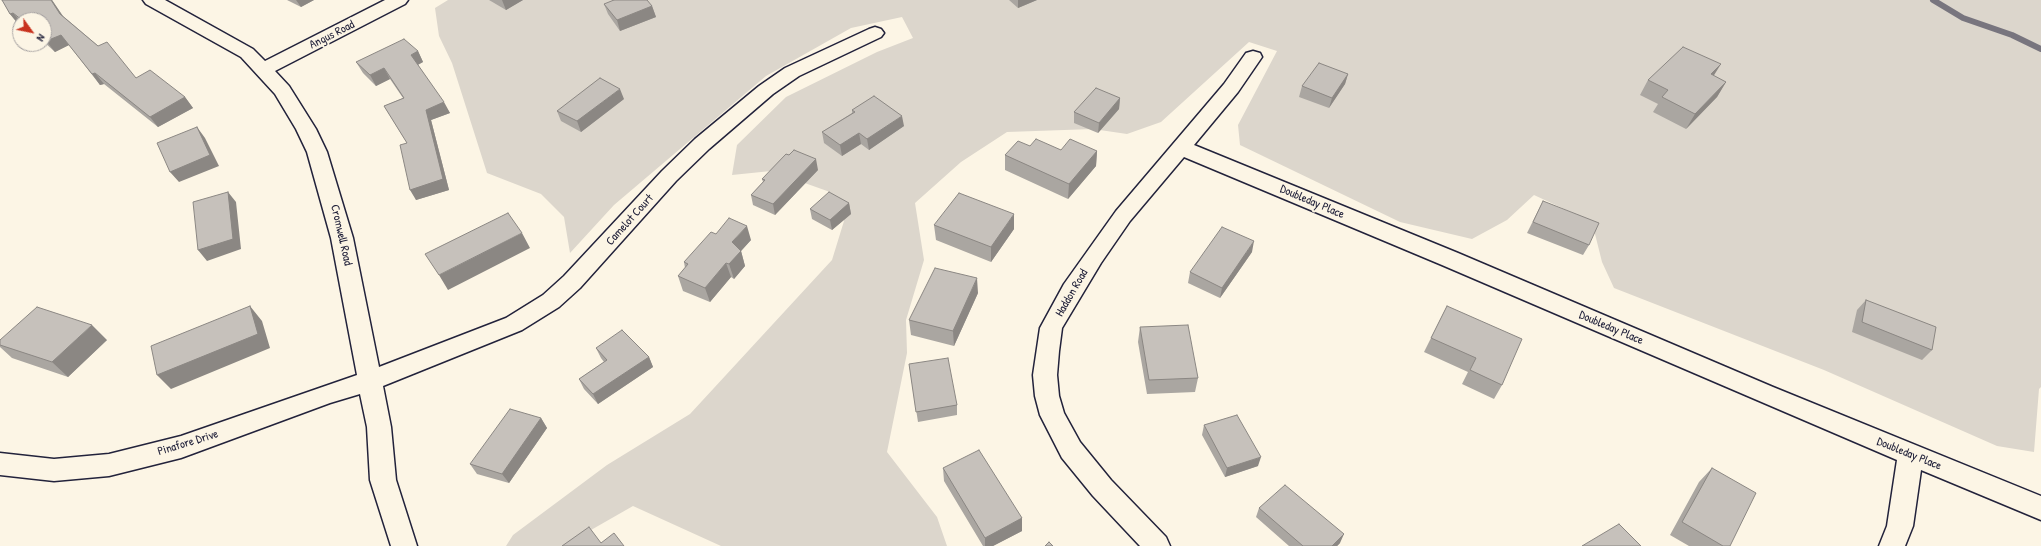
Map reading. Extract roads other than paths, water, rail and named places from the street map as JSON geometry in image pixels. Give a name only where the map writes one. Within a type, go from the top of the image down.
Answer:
[{"type":"street","name":"Cromwell Road","points":[[152,0],[247,53],[264,69],[286,97],[306,129],[317,152],[342,238],[379,427],[383,480],[396,525],[404,546]]},
{"type":"street","name":"Angus Road","points":[[264,69],[399,0]]},
{"type":"street","name":"Camelot Court","points":[[370,381],[514,324],[551,301],[581,272],[669,176],[730,119],[766,90],[792,72],[875,33]]},
{"type":"street","name":"Haddon Road","points":[[1157,546],[1102,488],[1071,450],[1052,415],[1044,375],[1051,328],[1072,290],[1123,216],[1231,88],[1253,57]]},
{"type":"street","name":"Doubleday Place","points":[[1181,148],[1443,256],[1910,455],[2041,508]]},
{"type":"street","name":"Pinafore Drive","points":[[0,464],[54,470],[109,465],[181,447],[327,394],[370,381]]},
{"type":"street","points":[[1892,546],[1900,526],[1910,455]]},
{"type":"waterway","points":[[1933,0],[1963,18],[2012,35],[2041,49]]}]
